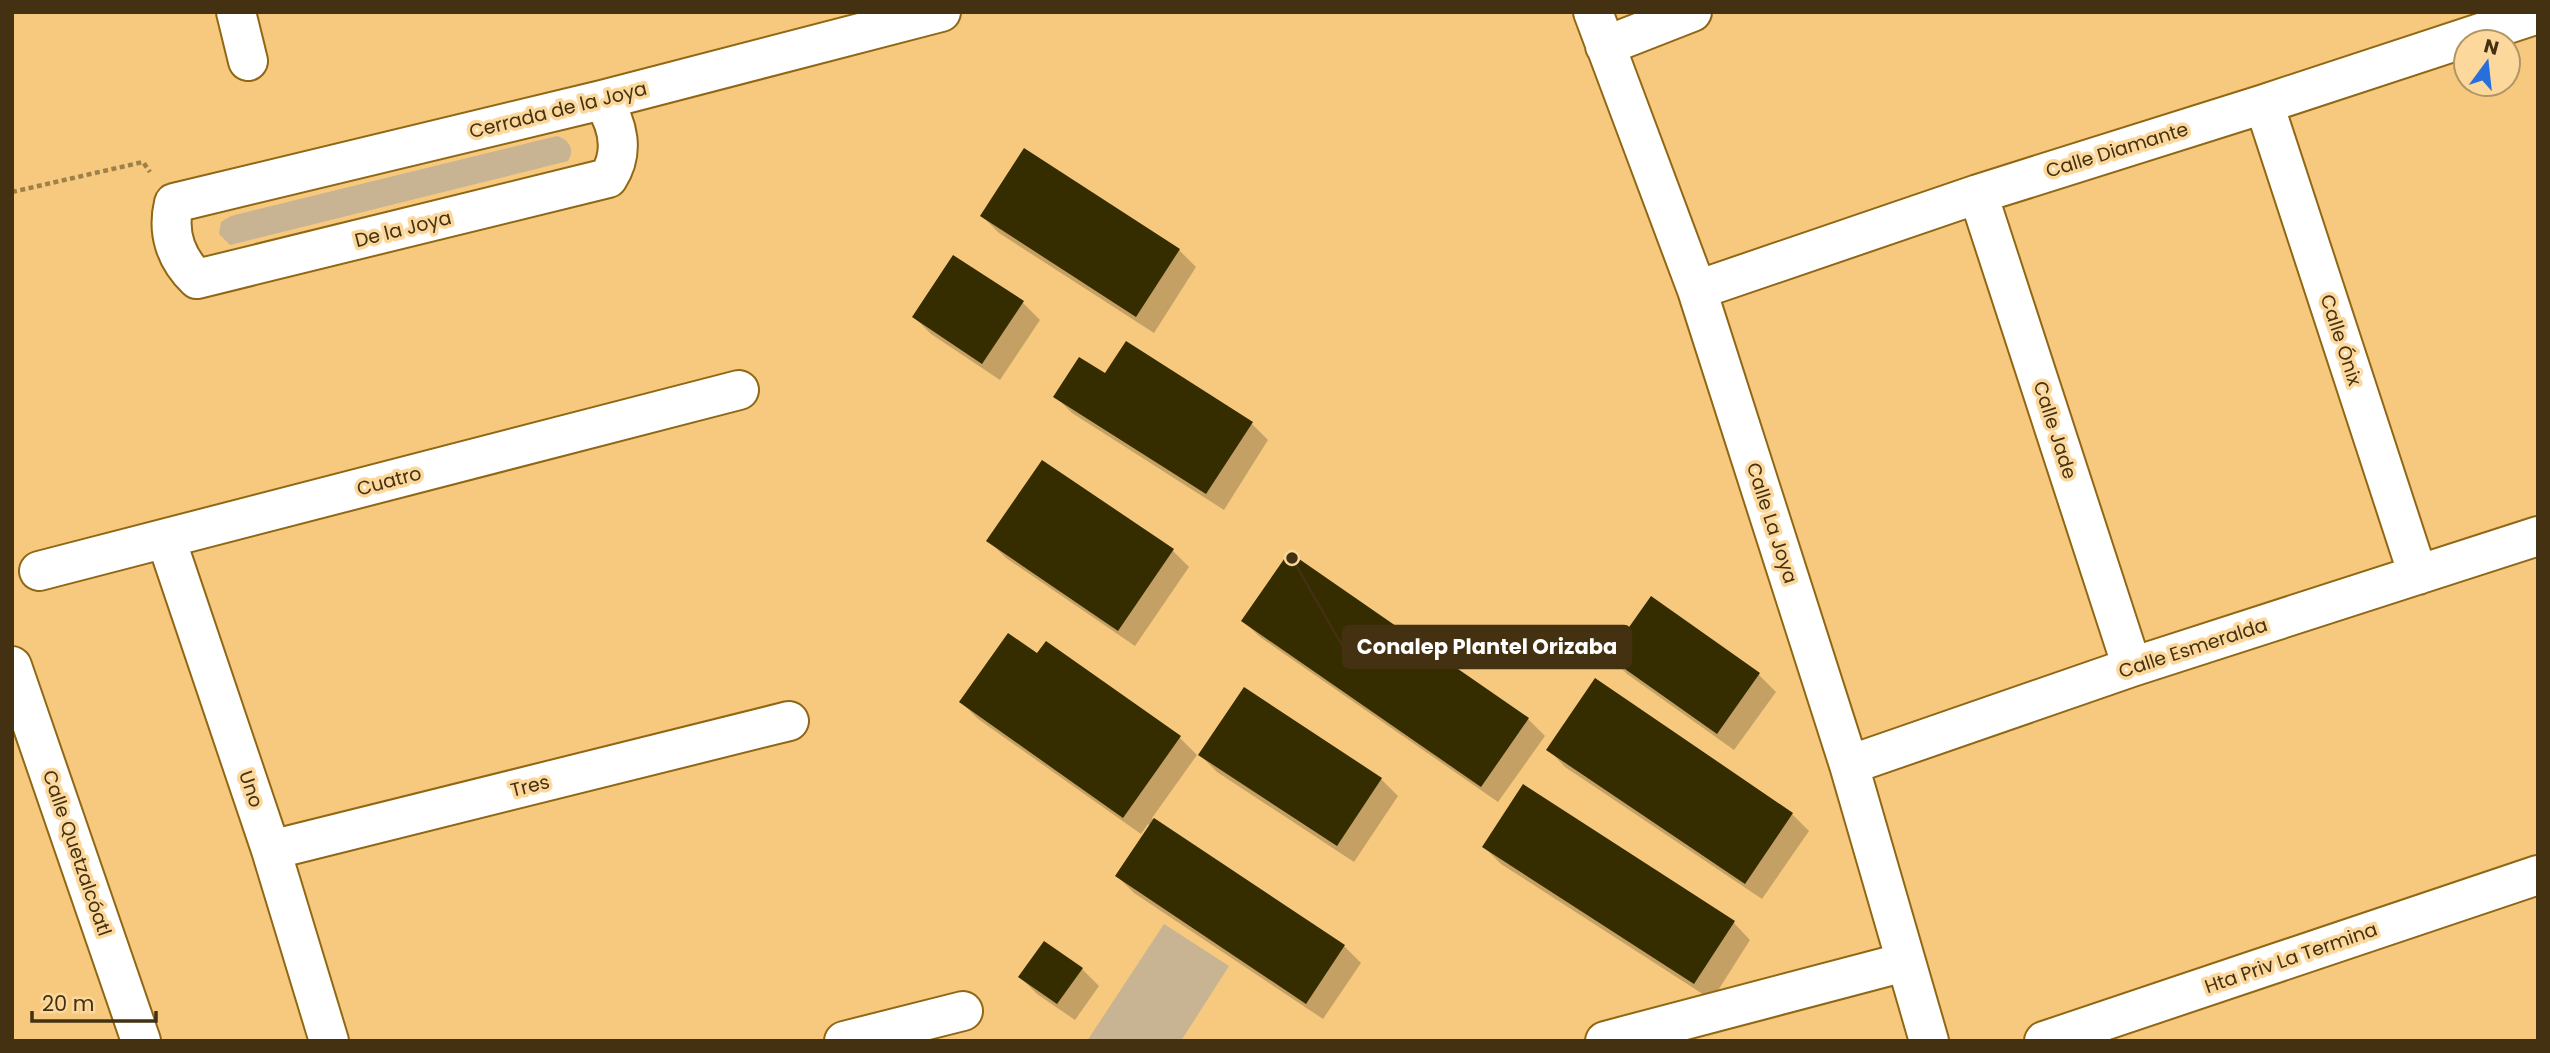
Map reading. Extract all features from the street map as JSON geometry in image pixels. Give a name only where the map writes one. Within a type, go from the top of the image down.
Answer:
[{"type":"street","points":[[236,12],[248,61]]},
{"type":"street","name":"Cerrada de la Joya","points":[[174,203],[602,100],[941,12]]},
{"type":"street","points":[[1599,29],[1692,12]]},
{"type":"street","name":"Calle Diamante","points":[[1697,290],[1978,194],[2538,14]]},
{"type":"street","name":"Calle La Joya","points":[[1599,29],[1697,290],[1849,765],[1929,1041]]},
{"type":"street","name":"De la Joya","points":[[174,203],[170,227],[175,246],[188,271],[197,279],[608,178],[617,160],[619,139],[602,100]]},
{"type":"street","name":"Calle Ónix","points":[[2264,104],[2418,575]]},
{"type":"street","name":"Calle Jade","points":[[1978,194],[2132,667]]},
{"type":"street","name":"Cuatro","points":[[39,571],[739,390]]},
{"type":"street","name":"Calle Esmeralda","points":[[1849,765],[2132,667],[2538,537]]},
{"type":"street","name":"Uno","points":[[166,539],[271,850],[329,1041]]},
{"type":"street","name":"Calle Quetzalcóatl","points":[[12,666],[141,1041]]},
{"type":"street","name":"Tres","points":[[271,850],[789,721]]},
{"type":"street","name":"Hta Priv La Termina","points":[[2044,1041],[2538,875]]},
{"type":"street","points":[[1605,1041],[1905,962]]},
{"type":"street","points":[[844,1041],[963,1011]]},
{"type":"path","points":[[12,192],[143,162],[174,203]]},
{"type":"shaded area","points":[[557,136],[570,146],[568,161],[230,245],[219,234],[221,222],[231,216]]},
{"type":"shaded area","points":[[1164,924],[1229,966],[1181,1041],[1087,1041]]},
{"type":"building","points":[[1024,148],[1180,249],[1136,317],[980,216]]},
{"type":"building","points":[[953,255],[1024,301],[982,364],[912,317]]},
{"type":"building","points":[[1126,341],[1253,422],[1206,494],[1053,397],[1079,357],[1105,373]]},
{"type":"building","points":[[1042,460],[1174,549],[1118,631],[986,541]]},
{"type":"building","points":[[1289,552],[1529,718],[1481,787],[1241,621]]},
{"type":"building","points":[[1651,596],[1760,673],[1717,734],[1608,657]]},
{"type":"building","points":[[1008,633],[1037,653],[1046,641],[1181,736],[1123,818],[959,702]]},
{"type":"building","points":[[1595,678],[1793,813],[1745,884],[1546,750]]},
{"type":"building","points":[[1244,687],[1382,778],[1337,846],[1198,755]]},
{"type":"building","points":[[1523,784],[1735,921],[1694,984],[1482,847]]},
{"type":"building","points":[[1154,818],[1345,945],[1306,1004],[1115,876]]},
{"type":"building","points":[[1044,941],[1083,968],[1057,1004],[1018,977]]},
{"type":"place","name":"Conalep Plantel Orizaba","points":[[1292,558]]}]
